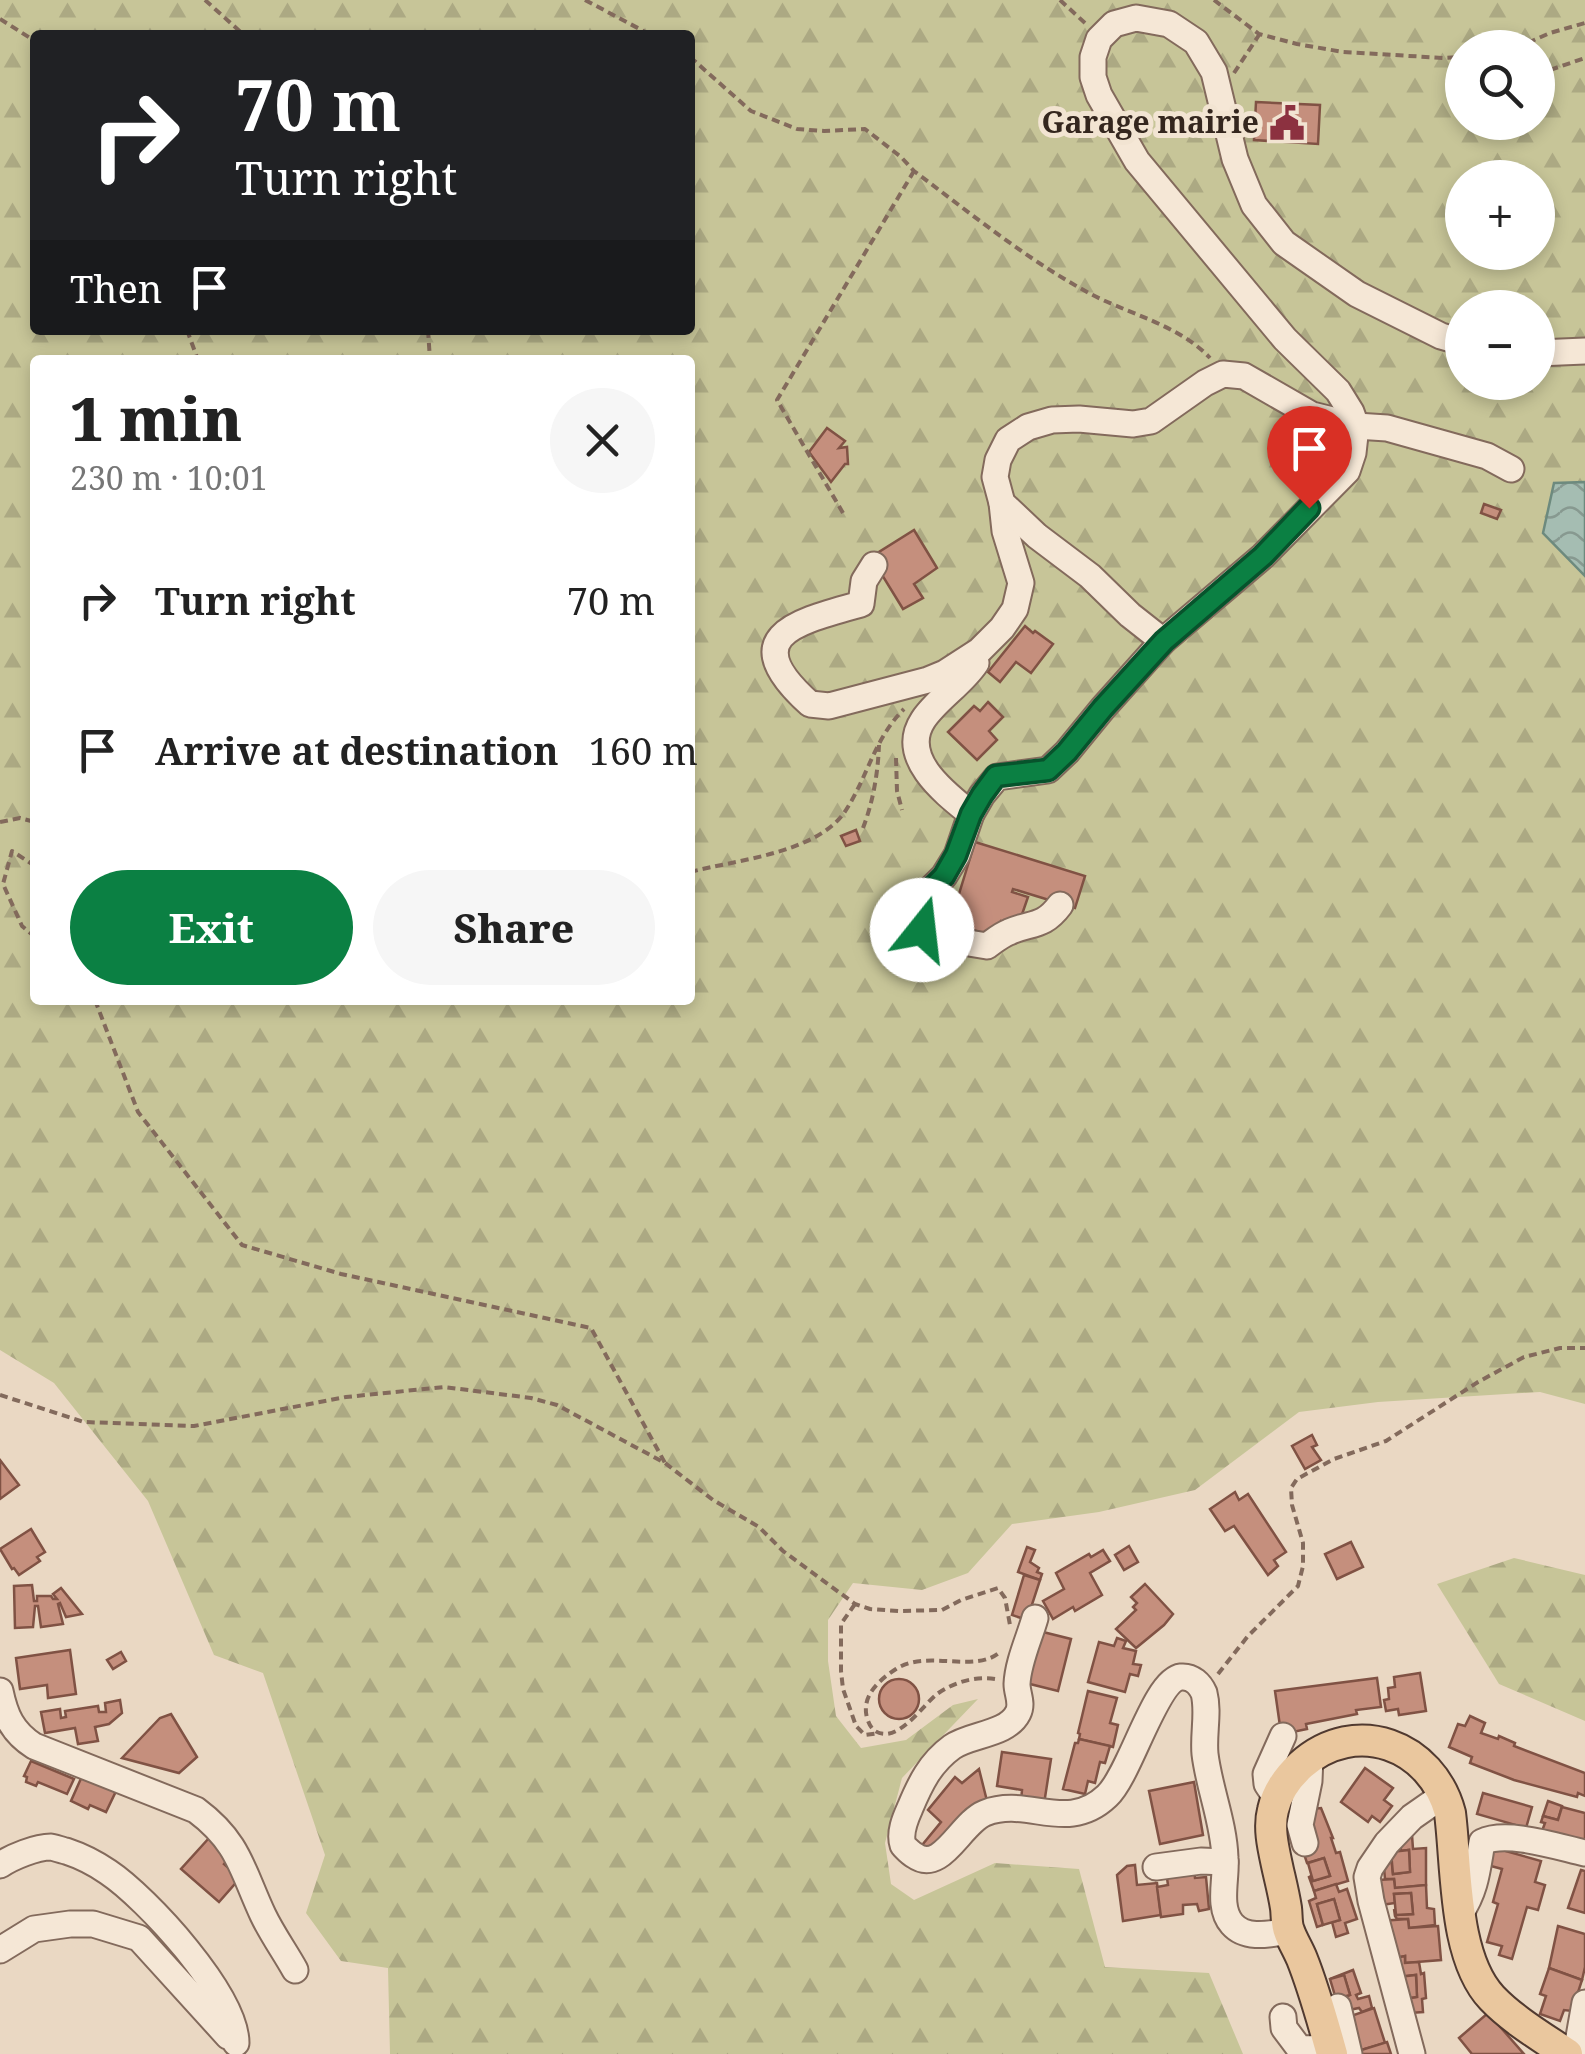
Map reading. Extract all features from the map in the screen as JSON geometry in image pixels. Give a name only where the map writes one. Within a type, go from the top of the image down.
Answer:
[{"type":"main road","points":[[1337,2048],[1288,1929],[1272,1813],[1288,1777],[1310,1757],[1354,1739],[1392,1745],[1411,1755],[1437,1782],[1450,1813],[1462,1936],[1476,1970],[1491,1997],[1566,2054]]},
{"type":"street","points":[[1060,905],[1038,925],[1010,931],[987,946],[932,937],[922,930],[920,909],[956,855],[971,814],[996,776],[1048,770],[1164,641],[1263,556],[1347,471],[1352,453],[1353,419],[1338,392],[1285,339],[1136,161],[1098,96],[1093,76],[1099,39],[1114,24],[1136,18],[1169,24],[1196,42],[1214,72],[1235,159],[1254,205],[1284,242],[1358,294],[1445,337]]},
{"type":"street","points":[[1555,352],[1585,351]]},
{"type":"street","points":[[971,814],[929,775],[919,758],[917,738],[922,721],[972,669],[1016,608],[1021,584],[995,477],[1008,440],[1052,420],[1151,422],[1223,374],[1244,376],[1312,415],[1353,419],[1387,428],[1487,456],[1511,469]]},
{"type":"street","points":[[1002,504],[1164,641]]},
{"type":"street","points":[[874,565],[864,581],[862,604],[804,620],[787,629],[778,640],[776,664],[810,704],[829,706],[928,680],[979,650],[1002,628]]},
{"type":"street","points":[[1035,1618],[1017,1687],[1017,1716],[1004,1727],[955,1745],[931,1765],[903,1825],[904,1845],[922,1860],[934,1859],[946,1852],[963,1828],[994,1810],[1014,1808],[1072,1815],[1092,1808],[1120,1780],[1160,1694],[1171,1681],[1190,1678],[1204,1694],[1205,1752],[1225,1862],[1226,1916],[1240,1932],[1262,1935],[1288,1929]]},
{"type":"street","points":[[0,1691],[8,1720],[34,1746],[196,1810],[217,1826],[230,1842],[264,1916],[295,1970]]},
{"type":"street","points":[[1277,1799],[1266,1784],[1266,1774],[1284,1736]]},
{"type":"street","points":[[1305,1843],[1300,1825],[1310,1781],[1310,1757]]},
{"type":"street","points":[[1412,2054],[1371,1901],[1368,1876],[1387,1843],[1404,1824],[1445,1794]]},
{"type":"street","points":[[1460,1914],[1475,1884],[1482,1842],[1492,1838],[1536,1842],[1585,1853]]},
{"type":"street","points":[[0,1865],[13,1857],[52,1847],[110,1872],[180,1940],[215,1991],[234,2027],[239,2048]]},
{"type":"street","points":[[1156,1867],[1225,1862]]},
{"type":"street","points":[[0,1950],[34,1929],[70,1924],[93,1924],[139,1938],[239,2048]]},
{"type":"street","points":[[1578,2054],[1585,2003]]},
{"type":"street","points":[[1282,2017],[1284,2028],[1299,2048],[1337,2048],[1338,2006]]},
{"type":"street","points":[[1578,2054],[1585,2043]]},
{"type":"path","points":[[205,0],[238,30]]},
{"type":"path","points":[[585,0],[642,30]]},
{"type":"path","points":[[1060,0],[1099,39]]},
{"type":"path","points":[[1214,0],[1259,34],[1297,44],[1343,52],[1445,58]]},
{"type":"path","points":[[0,19],[30,38]]},
{"type":"path","points":[[1555,31],[1585,22]]},
{"type":"path","points":[[1220,93],[1259,34]]},
{"type":"path","points":[[1555,68],[1585,58]]},
{"type":"path","points":[[695,62],[751,112],[797,128],[864,129],[914,172],[1017,248],[1087,292],[1186,338],[1223,374]]},
{"type":"path","points":[[843,512],[777,400],[914,172]]},
{"type":"path","points":[[695,871],[791,849],[815,837],[844,814],[890,722],[912,701]]},
{"type":"path","points":[[863,828],[878,770],[880,740]]},
{"type":"path","points":[[0,822],[20,818],[30,821]]},
{"type":"path","points":[[30,863],[12,850],[2,884],[22,926],[30,933]]},
{"type":"path","points":[[97,1005],[138,1112],[242,1245],[341,1274],[591,1328],[664,1463]]},
{"type":"path","points":[[1204,1694],[1230,1657],[1298,1586],[1304,1566],[1304,1543],[1292,1505],[1291,1488],[1297,1478],[1386,1440],[1524,1358],[1560,1348],[1585,1348]]},
{"type":"path","points":[[0,1395],[84,1422],[194,1426],[346,1397],[444,1386],[531,1398],[557,1405],[664,1463],[713,1500],[759,1527],[783,1551],[855,1604],[900,1612],[942,1610],[998,1588],[1005,1598],[1011,1630]]},
{"type":"path","points":[[855,1604],[842,1624],[842,1689],[856,1726],[865,1734],[888,1733],[904,1726],[937,1694],[958,1682],[990,1678],[1017,1687]]},
{"type":"path","points":[[880,1733],[872,1729],[866,1710],[868,1697],[886,1676],[919,1659],[984,1660],[996,1656],[1005,1646]]},
{"type":"green space","points":[[0,0],[1585,0],[1585,1404],[1540,1392],[1378,1402],[1299,1412],[1195,1490],[1099,1512],[1012,1524],[968,1573],[922,1590],[853,1583],[828,1620],[828,1661],[836,1716],[861,1748],[906,1740],[953,1705],[978,1699],[902,1778],[885,1843],[891,1884],[914,1900],[995,1863],[1079,1869],[1105,1967],[1209,1973],[1243,2054],[390,2054],[388,1968],[341,1961],[306,1913],[325,1855],[263,1673],[214,1655],[148,1501],[54,1383],[0,1350]]},
{"type":"green space","points":[[1514,1558],[1585,1575],[1585,1721],[1499,1684],[1437,1584]]},
{"type":"water","points":[[1585,482],[1585,576],[1543,533],[1554,483]]},
{"type":"building","name":"Garage mairie","points":[[1256,102],[1320,105],[1318,144],[1254,140]]},
{"type":"building","points":[[827,428],[845,441],[839,448],[847,447],[848,464],[831,482],[809,452]]},
{"type":"building","points":[[1484,504],[1501,510],[1497,519],[1481,513]]},
{"type":"building","points":[[914,530],[937,568],[914,584],[923,598],[903,609],[871,557]]},
{"type":"building","points":[[1025,626],[1053,644],[1031,673],[1016,662],[1000,682],[988,672]]},
{"type":"building","points":[[988,702],[1003,717],[989,731],[997,740],[977,760],[948,732],[974,706],[980,711]]},
{"type":"building","points":[[856,830],[860,841],[846,846],[841,836]]},
{"type":"building","points":[[975,842],[1085,876],[1075,908],[1013,889],[1012,892],[1028,897],[1018,926],[1001,921],[996,937],[953,924]]},
{"type":"building","points":[[1312,1435],[1317,1445],[1312,1447],[1321,1460],[1305,1469],[1292,1446]]},
{"type":"building","points":[[0,1460],[19,1485],[0,1499]]},
{"type":"building","points":[[1235,1492],[1239,1500],[1248,1494],[1286,1552],[1274,1560],[1278,1566],[1268,1575],[1234,1526],[1225,1531],[1210,1509]]},
{"type":"building","points":[[31,1529],[45,1552],[37,1557],[40,1561],[19,1575],[0,1549]]},
{"type":"building","points":[[1351,1542],[1363,1567],[1337,1579],[1325,1554]]},
{"type":"building","points":[[1129,1546],[1138,1562],[1124,1570],[1115,1555]]},
{"type":"building","points":[[1027,1547],[1035,1550],[1030,1562],[1039,1568],[1040,1580],[1018,1572]]},
{"type":"building","points":[[1103,1550],[1110,1561],[1090,1573],[1102,1595],[1053,1619],[1043,1601],[1064,1589],[1056,1573]]},
{"type":"building","points":[[1024,1575],[1040,1580],[1027,1620],[1012,1615]]},
{"type":"building","points":[[1145,1584],[1173,1614],[1136,1648],[1116,1629],[1136,1610],[1133,1607],[1137,1603],[1131,1597]]},
{"type":"building","points":[[32,1585],[34,1601],[37,1596],[57,1599],[53,1594],[61,1588],[82,1614],[66,1617],[60,1603],[63,1624],[41,1627],[35,1606],[33,1627],[15,1628],[14,1586]]},
{"type":"building","points":[[1035,1630],[1071,1639],[1058,1691],[1022,1682]]},
{"type":"building","points":[[1117,1638],[1126,1641],[1123,1648],[1136,1651],[1133,1664],[1141,1665],[1138,1676],[1130,1674],[1125,1692],[1088,1682],[1099,1642],[1114,1646]]},
{"type":"building","points":[[70,1650],[76,1694],[48,1698],[47,1685],[20,1689],[16,1658]]},
{"type":"building","points":[[121,1652],[126,1661],[113,1669],[107,1660]]},
{"type":"building","points":[[1420,1673],[1426,1711],[1399,1715],[1398,1709],[1386,1711],[1384,1700],[1389,1699],[1388,1688],[1395,1687],[1394,1677]]},
{"type":"building","points":[[1377,1678],[1381,1707],[1356,1710],[1357,1714],[1306,1724],[1307,1729],[1288,1733],[1280,1726],[1275,1691]]},
{"type":"building","points":[[899,1679],[913,1685],[919,1699],[913,1713],[899,1719],[885,1713],[879,1699],[885,1685]]},
{"type":"building","points":[[1088,1691],[1117,1698],[1110,1723],[1118,1725],[1113,1747],[1079,1739]]},
{"type":"building","points":[[120,1700],[122,1713],[109,1724],[95,1727],[98,1741],[78,1744],[75,1728],[45,1733],[41,1712],[60,1709],[61,1718],[66,1717],[65,1711],[98,1706],[99,1712],[106,1712],[105,1703]]},
{"type":"building","points":[[171,1714],[197,1757],[179,1773],[122,1758],[160,1718]]},
{"type":"building","points":[[1470,1716],[1485,1723],[1481,1733],[1498,1739],[1499,1736],[1515,1743],[1514,1746],[1585,1773],[1585,1796],[1514,1780],[1470,1763],[1472,1757],[1449,1747],[1458,1724],[1465,1726]]},
{"type":"building","points":[[1079,1739],[1110,1746],[1105,1763],[1100,1762],[1095,1783],[1088,1781],[1085,1794],[1063,1789]]},
{"type":"building","points":[[1002,1752],[1051,1759],[1044,1804],[1021,1801],[1022,1790],[997,1786]]},
{"type":"building","points":[[31,1761],[74,1779],[67,1794],[38,1782],[36,1786],[26,1782],[24,1776]]},
{"type":"building","points":[[1365,1768],[1393,1788],[1384,1800],[1392,1806],[1380,1822],[1372,1816],[1368,1822],[1341,1802]]},
{"type":"building","points":[[979,1769],[988,1805],[927,1854],[918,1850],[941,1822],[928,1810],[955,1777],[962,1783]]},
{"type":"building","points":[[83,1774],[117,1789],[106,1812],[71,1801]]},
{"type":"building","points":[[1194,1782],[1203,1835],[1160,1844],[1149,1791]]},
{"type":"building","points":[[1483,1793],[1532,1807],[1526,1828],[1477,1814]]},
{"type":"building","points":[[1548,1801],[1562,1806],[1558,1820],[1543,1816]]},
{"type":"building","points":[[1562,1807],[1585,1813],[1585,1848],[1542,1831],[1543,1816],[1558,1820]]},
{"type":"building","points":[[1321,1808],[1348,1881],[1314,1891],[1309,1877],[1313,1881],[1330,1876],[1324,1858],[1307,1863],[1302,1848],[1312,1809]]},
{"type":"building","points":[[1412,1835],[1413,1849],[1426,1848],[1426,1885],[1395,1888],[1394,1879],[1385,1879],[1383,1856],[1391,1855],[1393,1874],[1410,1872],[1409,1850],[1401,1851],[1400,1837]]},
{"type":"building","points":[[209,1838],[228,1859],[224,1864],[240,1878],[219,1902],[181,1869]]},
{"type":"building","points":[[1495,1848],[1541,1861],[1535,1882],[1545,1885],[1538,1910],[1527,1907],[1512,1959],[1499,1955],[1502,1946],[1487,1942],[1498,1904],[1493,1902],[1502,1869],[1487,1865]]},
{"type":"building","points":[[1409,1850],[1410,1872],[1393,1874],[1391,1852]]},
{"type":"building","points":[[1324,1858],[1330,1876],[1313,1881],[1308,1863]]},
{"type":"building","points":[[1135,1865],[1137,1885],[1157,1883],[1161,1915],[1123,1921],[1117,1875],[1127,1866]]},
{"type":"building","points":[[1194,1869],[1195,1878],[1206,1877],[1209,1909],[1199,1911],[1197,1904],[1183,1905],[1183,1914],[1161,1917],[1157,1887],[1168,1885],[1167,1878],[1156,1880],[1155,1871]]},
{"type":"building","points":[[1581,1870],[1585,1871],[1585,1913],[1568,1908]]},
{"type":"building","points":[[1394,1879],[1395,1888],[1426,1885],[1427,1908],[1434,1909],[1435,1925],[1409,1928],[1408,1919],[1397,1919],[1394,1909],[1396,1915],[1413,1914],[1411,1893],[1394,1894],[1395,1903],[1381,1905],[1378,1880]]},
{"type":"building","points":[[1336,1884],[1339,1892],[1347,1889],[1357,1919],[1345,1923],[1348,1933],[1336,1937],[1332,1922],[1340,1920],[1334,1899],[1317,1904],[1323,1925],[1317,1927],[1309,1901],[1316,1898],[1314,1891]]},
{"type":"building","points":[[1411,1893],[1413,1914],[1396,1915],[1394,1894]]},
{"type":"building","points":[[1334,1899],[1340,1920],[1323,1925],[1317,1904]]},
{"type":"building","points":[[1408,1919],[1409,1928],[1438,1926],[1441,1960],[1405,1963],[1405,1956],[1391,1959],[1380,1921]]},
{"type":"building","points":[[1558,1926],[1585,1934],[1582,1980],[1549,1968]]},
{"type":"building","points":[[1405,1956],[1405,1963],[1419,1962],[1421,1974],[1424,1973],[1423,2012],[1410,2013],[1409,1998],[1417,1997],[1416,1975],[1398,1977],[1391,1959]]},
{"type":"building","points":[[1549,1968],[1582,1980],[1572,2011],[1564,2010],[1560,2021],[1540,2014],[1546,1996],[1540,1994]]},
{"type":"building","points":[[1353,1970],[1361,1993],[1356,1995],[1358,1999],[1369,1996],[1372,2008],[1362,2012],[1359,2008],[1349,2010],[1344,1997],[1350,1995],[1344,1975],[1330,1979]]},
{"type":"building","points":[[1344,1975],[1350,1995],[1336,1999],[1330,1979]]},
{"type":"building","points":[[1416,1975],[1417,1997],[1400,1999],[1398,1977]]},
{"type":"building","points":[[1374,2008],[1385,2043],[1358,2051],[1348,2017]]},
{"type":"building","points":[[1488,2013],[1524,2054],[1472,2054],[1459,2038]]},
{"type":"building","points":[[1387,2042],[1391,2054],[1359,2054],[1358,2051]]},
{"type":"place","name":"Garage mairie","points":[[1287,123]]},
{"type":"route","points":[[922,930],[920,909],[929,891],[944,876],[971,814],[996,776],[1048,770],[1164,641],[1263,556],[1309,508]]}]
